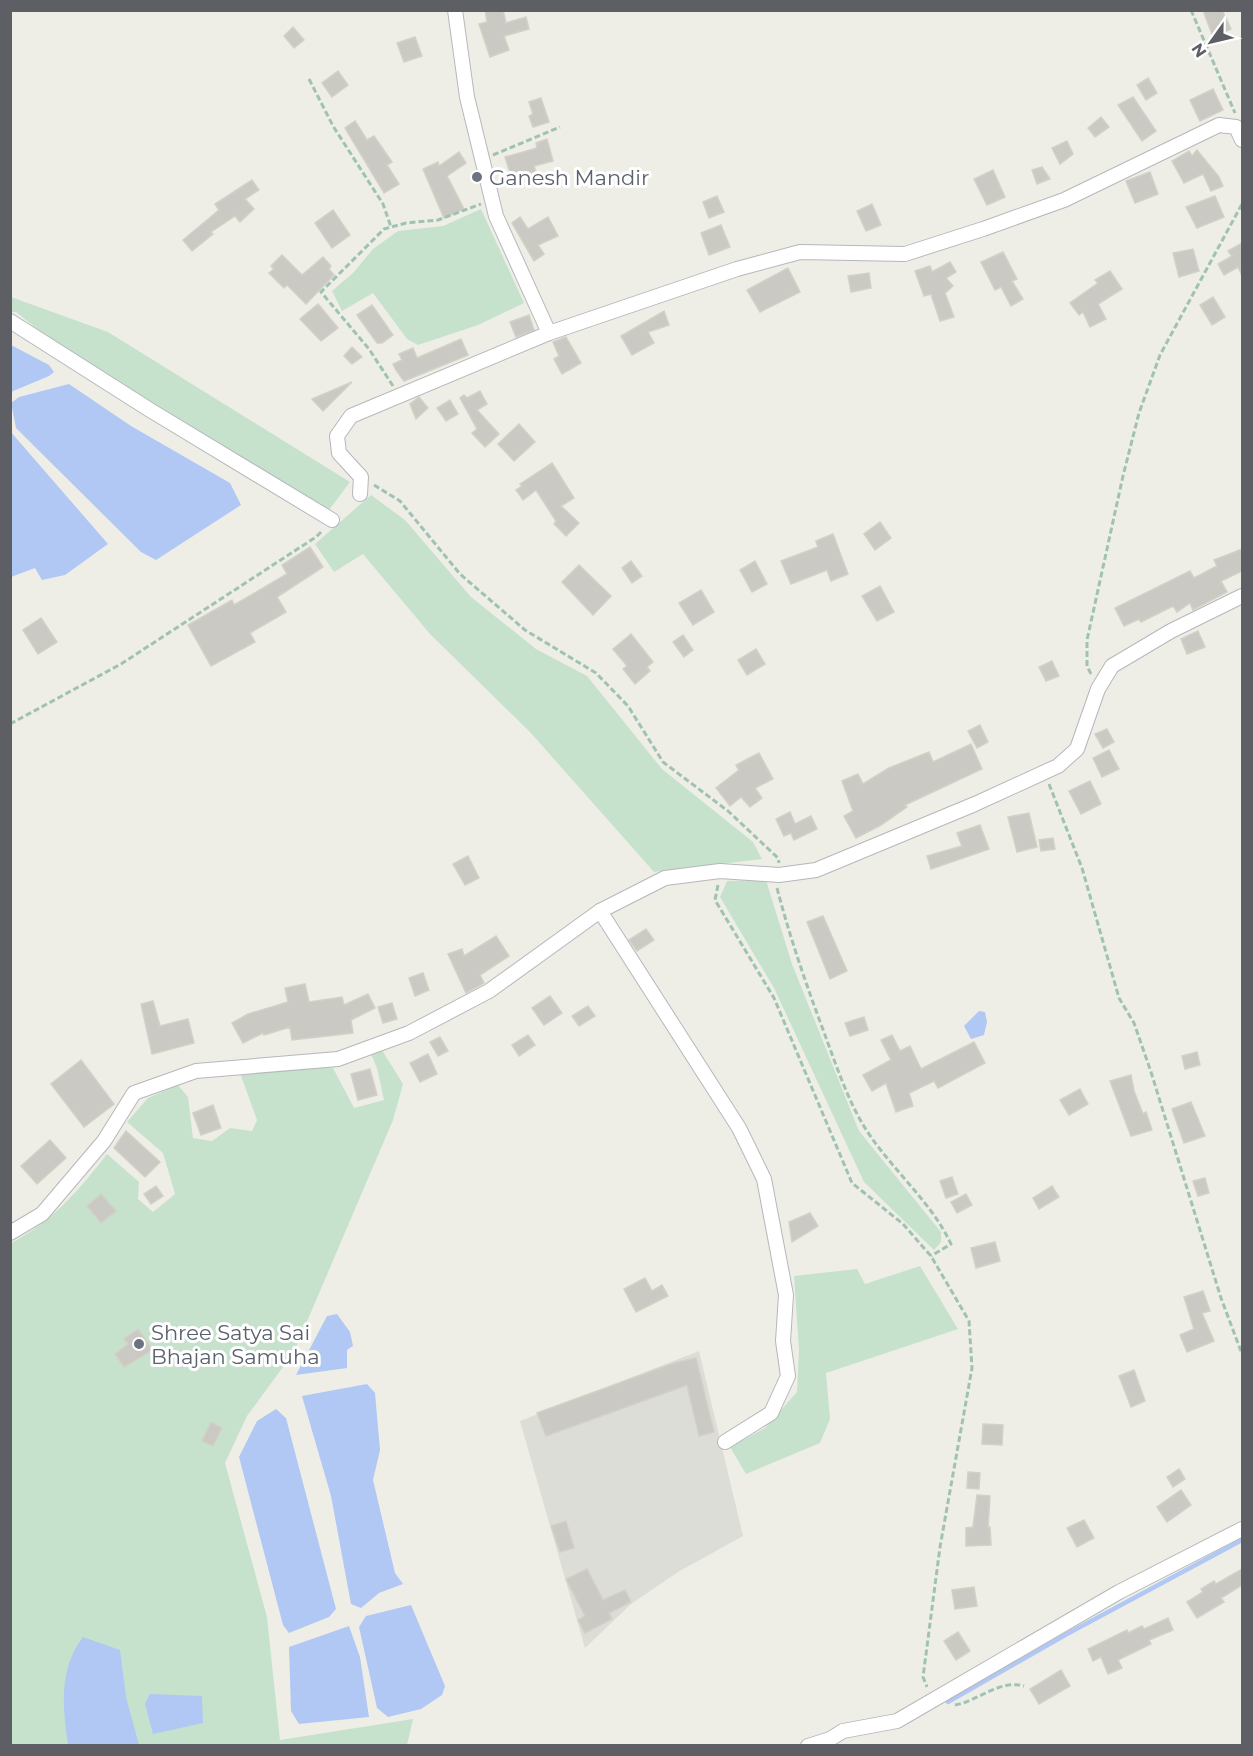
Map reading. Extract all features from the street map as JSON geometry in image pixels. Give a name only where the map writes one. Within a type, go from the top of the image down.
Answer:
[{"type":"street","points":[[455,10],[467,97],[496,216],[549,333]]},
{"type":"street","points":[[360,494],[361,477],[339,453],[337,436],[351,416],[549,333],[737,270],[800,252],[905,254],[1064,200],[1219,125],[1239,134]]},
{"type":"street","points":[[10,321],[332,520]]},
{"type":"street","points":[[10,1233],[42,1214],[104,1141],[134,1093],[196,1071],[338,1059],[409,1033],[489,991],[600,911],[665,878],[720,871],[776,874],[816,870],[975,804],[1058,766],[1077,749],[1098,689],[1112,666],[1171,631],[1242,596]]},
{"type":"street","points":[[600,911],[739,1128],[764,1179],[786,1295],[783,1341],[788,1376],[771,1413],[725,1442]]},
{"type":"street","points":[[808,1746],[831,1742],[843,1731],[897,1721],[1119,1592],[1242,1529]]},
{"type":"path","points":[[1191,10],[1235,110],[1239,134]]},
{"type":"path","points":[[309,80],[333,126],[383,204],[391,227]]},
{"type":"path","points":[[481,160],[560,127]]},
{"type":"path","points":[[399,395],[369,349],[321,292],[384,229],[438,220],[492,199]]},
{"type":"path","points":[[1098,689],[1087,666],[1087,640],[1139,413],[1160,355],[1242,204]]},
{"type":"path","points":[[360,494],[374,485],[400,501],[460,574],[525,630],[596,673],[628,706],[663,762],[728,811],[778,858],[776,874],[785,920],[836,1065],[862,1122],[887,1160],[942,1226],[951,1244],[931,1256]]},
{"type":"path","points":[[10,724],[121,664],[316,537],[332,520]]},
{"type":"path","points":[[1045,772],[1082,868],[1119,998],[1134,1023],[1148,1062],[1221,1298],[1242,1354]]},
{"type":"path","points":[[720,871],[715,900],[774,998],[852,1183],[903,1224],[931,1256],[969,1321],[972,1368],[940,1547],[923,1677],[935,1700],[944,1704],[956,1705],[1005,1685],[1024,1686]]},
{"type":"shaded area","points":[[699,1351],[743,1536],[678,1572],[631,1604],[585,1648],[520,1421]]},
{"type":"green space","points":[[481,209],[524,303],[478,325],[418,345],[407,339],[373,293],[342,311],[332,291],[353,273],[373,249],[398,231],[443,226]]},
{"type":"green space","points":[[11,297],[108,332],[350,482],[329,510],[56,344],[16,312],[11,312]]},
{"type":"green space","points":[[371,495],[405,520],[471,597],[536,649],[587,676],[662,769],[753,842],[762,859],[654,872],[530,732],[430,634],[363,554],[334,572],[315,544]]},
{"type":"green space","points":[[766,880],[792,964],[859,1131],[941,1232],[941,1242],[934,1250],[864,1182],[774,988],[720,897],[727,881]]},
{"type":"green space","points":[[382,1050],[403,1084],[393,1120],[294,1352],[247,1416],[225,1463],[267,1617],[280,1740],[413,1719],[407,1745],[11,1746],[11,1243],[26,1235],[64,1204],[107,1154],[139,1182],[138,1199],[153,1212],[175,1194],[163,1153],[127,1122],[148,1098],[178,1085],[188,1097],[193,1138],[212,1141],[230,1128],[252,1131],[257,1120],[240,1073],[308,1066],[333,1068],[354,1108],[384,1100],[377,1068],[371,1054]]},
{"type":"green space","points":[[920,1266],[958,1329],[826,1373],[830,1419],[820,1443],[746,1474],[730,1447],[765,1428],[797,1392],[799,1350],[794,1276],[857,1269],[865,1284]]},
{"type":"water","points":[[11,345],[49,365],[54,372],[11,392]]},
{"type":"water","points":[[69,384],[131,426],[230,483],[241,505],[156,560],[141,552],[16,428],[11,403],[19,397]]},
{"type":"water","points":[[10,431],[108,544],[65,575],[42,580],[35,568],[11,577]]},
{"type":"water","points":[[979,1011],[985,1012],[987,1022],[984,1035],[971,1039],[964,1026]]},
{"type":"water","points":[[337,1314],[350,1332],[353,1346],[347,1350],[347,1368],[296,1375],[327,1316]]},
{"type":"water","points":[[367,1384],[375,1393],[380,1450],[373,1480],[395,1573],[403,1584],[379,1593],[361,1608],[351,1604],[331,1496],[302,1396]]},
{"type":"water","points":[[276,1409],[286,1418],[336,1609],[329,1617],[289,1633],[283,1625],[239,1457],[257,1421]]},
{"type":"water","points":[[411,1605],[445,1686],[442,1695],[421,1709],[388,1717],[377,1708],[359,1627],[366,1616]]},
{"type":"water","points":[[349,1626],[360,1657],[369,1717],[299,1724],[291,1711],[289,1647]]},
{"type":"water","points":[[83,1637],[120,1650],[126,1697],[139,1745],[68,1745],[64,1689],[69,1662]]},
{"type":"water","points":[[150,1694],[202,1696],[203,1723],[153,1734],[145,1704]]},
{"type":"building","points":[[485,10],[503,10],[506,23],[526,17],[529,29],[504,36],[509,50],[490,57],[479,24],[487,22]]},
{"type":"building","points":[[1203,10],[1222,10],[1231,29],[1213,37]]},
{"type":"building","points":[[293,27],[304,40],[294,48],[284,36]]},
{"type":"building","points":[[415,37],[422,56],[404,62],[397,43]]},
{"type":"building","points":[[338,71],[348,85],[332,97],[322,83]]},
{"type":"building","points":[[1148,78],[1157,93],[1146,100],[1137,85]]},
{"type":"building","points":[[1213,89],[1223,110],[1200,121],[1190,100]]},
{"type":"building","points":[[1133,97],[1156,131],[1142,141],[1118,105]]},
{"type":"building","points":[[541,98],[549,122],[533,127],[529,116],[533,114],[529,102]]},
{"type":"building","points":[[1101,117],[1109,127],[1095,137],[1088,128]]},
{"type":"building","points":[[355,121],[367,140],[374,136],[392,162],[387,165],[399,184],[384,193],[345,128]]},
{"type":"building","points":[[547,139],[553,161],[534,166],[536,172],[512,179],[505,157],[537,148],[536,143]]},
{"type":"building","points":[[1067,141],[1073,154],[1060,164],[1052,148]]},
{"type":"building","points":[[1197,150],[1219,177],[1223,186],[1211,191],[1203,174],[1184,183],[1172,161],[1189,151],[1192,156]]},
{"type":"building","points":[[459,152],[466,163],[447,176],[464,209],[444,218],[423,169],[438,162],[439,166]]},
{"type":"building","points":[[1042,167],[1050,179],[1037,184],[1032,170]]},
{"type":"building","points":[[993,170],[1005,197],[987,205],[974,179]]},
{"type":"building","points":[[1150,172],[1158,194],[1135,203],[1126,181]]},
{"type":"building","points":[[252,180],[259,190],[245,199],[254,209],[240,222],[235,216],[211,232],[213,234],[192,251],[183,240],[219,210],[215,204]]},
{"type":"building","points":[[717,196],[724,212],[709,218],[703,202]]},
{"type":"building","points":[[1215,196],[1224,217],[1197,228],[1186,207]]},
{"type":"building","points":[[872,204],[881,225],[866,231],[857,211]]},
{"type":"building","points":[[333,210],[350,235],[332,248],[315,223]]},
{"type":"building","points":[[520,217],[528,229],[548,217],[558,236],[538,245],[544,254],[534,261],[512,223]]},
{"type":"building","points":[[721,225],[730,247],[709,255],[701,233]]},
{"type":"building","points":[[1242,243],[1242,276],[1238,267],[1224,275],[1218,264],[1232,256],[1228,251]]},
{"type":"building","points":[[1193,249],[1199,271],[1179,277],[1173,253]]},
{"type":"building","points":[[1003,252],[1017,279],[1012,281],[1023,299],[1011,306],[1001,287],[995,290],[981,262]]},
{"type":"building","points":[[282,255],[302,275],[323,257],[331,266],[329,269],[334,275],[306,304],[287,285],[284,288],[269,273],[274,269],[271,266]]},
{"type":"building","points":[[950,262],[956,272],[946,278],[953,286],[945,293],[954,317],[940,321],[931,294],[924,296],[915,271],[930,266],[932,272]]},
{"type":"building","points":[[788,268],[800,292],[760,312],[747,290]]},
{"type":"building","points":[[1110,271],[1122,289],[1098,304],[1106,319],[1090,327],[1083,312],[1079,315],[1070,303],[1098,283],[1095,280]]},
{"type":"building","points":[[869,273],[871,288],[851,292],[848,276]]},
{"type":"building","points":[[1213,297],[1225,317],[1212,325],[1200,305]]},
{"type":"building","points":[[318,304],[338,328],[321,341],[300,319]]},
{"type":"building","points":[[372,305],[393,335],[382,343],[377,343],[357,315]]},
{"type":"building","points":[[664,311],[669,325],[648,332],[654,343],[632,355],[621,336]]},
{"type":"building","points":[[529,315],[534,330],[516,337],[510,322]]},
{"type":"building","points":[[566,337],[581,363],[562,374],[554,359],[559,356],[553,342]]},
{"type":"building","points":[[461,339],[468,355],[404,381],[393,364],[402,360],[399,354],[413,348],[417,358]]},
{"type":"building","points":[[352,347],[362,357],[352,364],[344,356]]},
{"type":"building","points":[[352,382],[323,411],[312,399]]},
{"type":"building","points":[[480,391],[487,404],[477,410],[499,434],[485,447],[472,433],[477,429],[460,398],[464,395],[467,398]]},
{"type":"building","points":[[419,397],[428,408],[416,419],[410,404]]},
{"type":"building","points":[[450,400],[458,414],[446,421],[437,408]]},
{"type":"building","points":[[519,424],[535,442],[514,461],[498,444]]},
{"type":"building","points":[[552,463],[574,498],[561,506],[579,523],[566,536],[554,524],[556,521],[536,490],[523,500],[516,490],[522,486],[520,484]]},
{"type":"building","points":[[880,522],[891,538],[875,550],[864,534]]},
{"type":"building","points":[[833,534],[848,574],[831,581],[827,570],[791,584],[781,561],[818,547],[816,541]]},
{"type":"building","points":[[310,547],[323,567],[277,597],[286,612],[250,633],[255,642],[211,666],[188,625],[232,600],[234,605],[287,574],[282,565]]},
{"type":"building","points":[[1242,549],[1242,571],[1221,581],[1227,592],[1193,610],[1190,603],[1177,612],[1173,606],[1141,622],[1139,619],[1124,626],[1115,608],[1190,571],[1194,578],[1217,566],[1214,560]]},
{"type":"building","points":[[631,561],[642,576],[632,583],[622,568]]},
{"type":"building","points":[[755,561],[767,584],[752,592],[740,570]]},
{"type":"building","points":[[579,565],[611,596],[593,615],[562,582]]},
{"type":"building","points":[[880,586],[894,612],[877,621],[862,596]]},
{"type":"building","points":[[701,590],[714,612],[693,625],[679,603]]},
{"type":"building","points":[[41,618],[57,642],[38,654],[23,630]]},
{"type":"building","points":[[1198,631],[1205,647],[1187,654],[1181,639]]},
{"type":"building","points":[[631,634],[653,662],[647,667],[650,671],[635,684],[623,669],[627,666],[613,649]]},
{"type":"building","points":[[683,635],[693,650],[684,657],[673,642]]},
{"type":"building","points":[[756,649],[765,664],[747,675],[738,660]]},
{"type":"building","points":[[1052,661],[1059,676],[1046,681],[1039,667]]},
{"type":"building","points":[[980,725],[988,742],[977,748],[968,731]]},
{"type":"building","points":[[1107,729],[1114,742],[1103,748],[1095,734]]},
{"type":"building","points":[[971,744],[982,769],[905,805],[907,807],[881,825],[856,838],[844,816],[853,811],[842,781],[858,774],[863,784],[889,768],[929,752],[933,762]]},
{"type":"building","points":[[1109,750],[1119,769],[1102,777],[1093,758]]},
{"type":"building","points":[[759,753],[773,779],[755,788],[762,798],[750,807],[741,797],[730,806],[716,788],[739,770],[736,765]]},
{"type":"building","points":[[1090,781],[1101,804],[1081,814],[1069,791]]},
{"type":"building","points":[[790,812],[795,824],[811,816],[817,829],[794,840],[791,833],[784,836],[776,819]]},
{"type":"building","points":[[1029,813],[1037,847],[1017,852],[1008,817]]},
{"type":"building","points":[[980,825],[989,849],[931,869],[927,856],[962,846],[957,833]]},
{"type":"building","points":[[1053,838],[1055,849],[1041,851],[1039,840]]},
{"type":"building","points":[[468,856],[479,878],[465,885],[453,864]]},
{"type":"building","points":[[823,916],[847,971],[830,979],[807,922]]},
{"type":"building","points":[[646,929],[654,940],[637,951],[629,940]]},
{"type":"building","points":[[496,936],[509,956],[480,975],[484,983],[466,993],[448,954],[462,949],[464,956]]},
{"type":"building","points":[[423,973],[429,990],[415,996],[409,978]]},
{"type":"building","points":[[305,984],[309,1002],[342,997],[344,1005],[368,994],[375,1008],[351,1020],[353,1033],[292,1040],[290,1027],[264,1035],[263,1033],[243,1043],[232,1023],[248,1014],[288,1002],[285,988]]},
{"type":"building","points":[[550,996],[562,1013],[544,1025],[532,1008]]},
{"type":"building","points":[[153,1001],[160,1026],[188,1019],[194,1043],[152,1054],[141,1004]]},
{"type":"building","points":[[392,1003],[397,1019],[383,1023],[378,1007]]},
{"type":"building","points":[[588,1006],[595,1016],[579,1026],[572,1016]]},
{"type":"building","points":[[864,1017],[868,1030],[850,1036],[845,1023]]},
{"type":"building","points":[[528,1035],[535,1045],[519,1056],[512,1045]]},
{"type":"building","points":[[892,1035],[900,1051],[910,1046],[921,1069],[974,1042],[985,1063],[938,1088],[934,1081],[909,1093],[913,1106],[896,1112],[886,1083],[872,1091],[863,1075],[891,1060],[881,1040]]},
{"type":"building","points":[[440,1037],[448,1051],[438,1056],[430,1042]]},
{"type":"building","points":[[1197,1052],[1200,1065],[1185,1069],[1182,1056]]},
{"type":"building","points":[[428,1054],[437,1074],[420,1082],[410,1063]]},
{"type":"building","points":[[81,1060],[114,1104],[84,1127],[51,1084]]},
{"type":"building","points":[[370,1069],[377,1095],[358,1100],[351,1074]]},
{"type":"building","points":[[1131,1075],[1134,1091],[1143,1114],[1146,1112],[1152,1130],[1131,1136],[1110,1081]]},
{"type":"building","points":[[1080,1089],[1088,1104],[1069,1115],[1060,1100]]},
{"type":"building","points":[[1191,1102],[1205,1136],[1184,1143],[1172,1109]]},
{"type":"building","points":[[213,1105],[221,1128],[201,1135],[193,1113]]},
{"type":"building","points":[[126,1131],[160,1162],[145,1177],[114,1148]]},
{"type":"building","points":[[50,1140],[66,1158],[37,1184],[21,1166]]},
{"type":"building","points":[[952,1177],[958,1194],[946,1198],[940,1181]]},
{"type":"building","points":[[1205,1178],[1209,1193],[1198,1196],[1193,1181]]},
{"type":"building","points":[[156,1186],[163,1196],[151,1204],[144,1194]]},
{"type":"building","points":[[1052,1186],[1059,1197],[1039,1209],[1033,1198]]},
{"type":"building","points":[[101,1194],[116,1211],[101,1223],[87,1206]]},
{"type":"building","points":[[966,1194],[972,1205],[957,1213],[951,1202]]},
{"type":"building","points":[[810,1213],[818,1226],[792,1242],[789,1222]]},
{"type":"building","points":[[995,1242],[1000,1261],[976,1268],[971,1248]]},
{"type":"building","points":[[645,1278],[652,1291],[662,1285],[668,1296],[636,1312],[624,1289]]},
{"type":"building","points":[[1203,1291],[1210,1311],[1202,1313],[1214,1341],[1187,1352],[1180,1335],[1194,1329],[1184,1297]]},
{"type":"building","name":"Shree Satya Sai Bhajan Samuha","points":[[138,1329],[153,1350],[124,1367],[115,1354],[128,1344],[124,1339]]},
{"type":"building","points":[[696,1358],[714,1432],[699,1436],[687,1385],[546,1436],[537,1413],[674,1363]]},
{"type":"building","points":[[1134,1370],[1145,1401],[1131,1407],[1119,1376]]},
{"type":"building","points":[[211,1422],[222,1428],[213,1446],[202,1441]]},
{"type":"building","points":[[983,1424],[1003,1425],[1002,1445],[982,1444]]},
{"type":"building","points":[[1179,1469],[1185,1479],[1173,1487],[1167,1477]]},
{"type":"building","points":[[968,1472],[980,1473],[979,1489],[967,1488]]},
{"type":"building","points":[[1181,1490],[1191,1505],[1167,1522],[1157,1507]]},
{"type":"building","points":[[977,1495],[990,1496],[988,1527],[990,1527],[991,1545],[966,1546],[966,1528],[973,1527]]},
{"type":"building","points":[[1084,1520],[1094,1538],[1077,1547],[1067,1528]]},
{"type":"building","points":[[566,1521],[574,1548],[560,1552],[551,1526]]},
{"type":"building","points":[[587,1569],[603,1600],[625,1590],[631,1602],[609,1613],[612,1619],[585,1633],[578,1620],[585,1616],[566,1579]]},
{"type":"building","points":[[1242,1569],[1242,1585],[1221,1598],[1224,1602],[1197,1618],[1187,1602],[1203,1592],[1201,1589],[1214,1581],[1216,1584]]},
{"type":"building","points":[[974,1587],[977,1606],[955,1609],[952,1590]]},
{"type":"building","points":[[1168,1618],[1173,1630],[1149,1640],[1151,1644],[1118,1660],[1122,1668],[1108,1674],[1101,1657],[1093,1661],[1088,1649],[1127,1630],[1128,1633],[1142,1626],[1144,1629]]},
{"type":"building","points":[[958,1632],[970,1651],[956,1660],[944,1641]]},
{"type":"building","points":[[1061,1670],[1070,1686],[1039,1704],[1030,1689]]},
{"type":"waterway","points":[[948,1702],[1067,1634],[1242,1540]]},
{"type":"place","name":"Ganesh Mandir","points":[[477,177]]},
{"type":"place","name":"Shree Satya Sai Bhajan Samuha","points":[[139,1344]]}]
